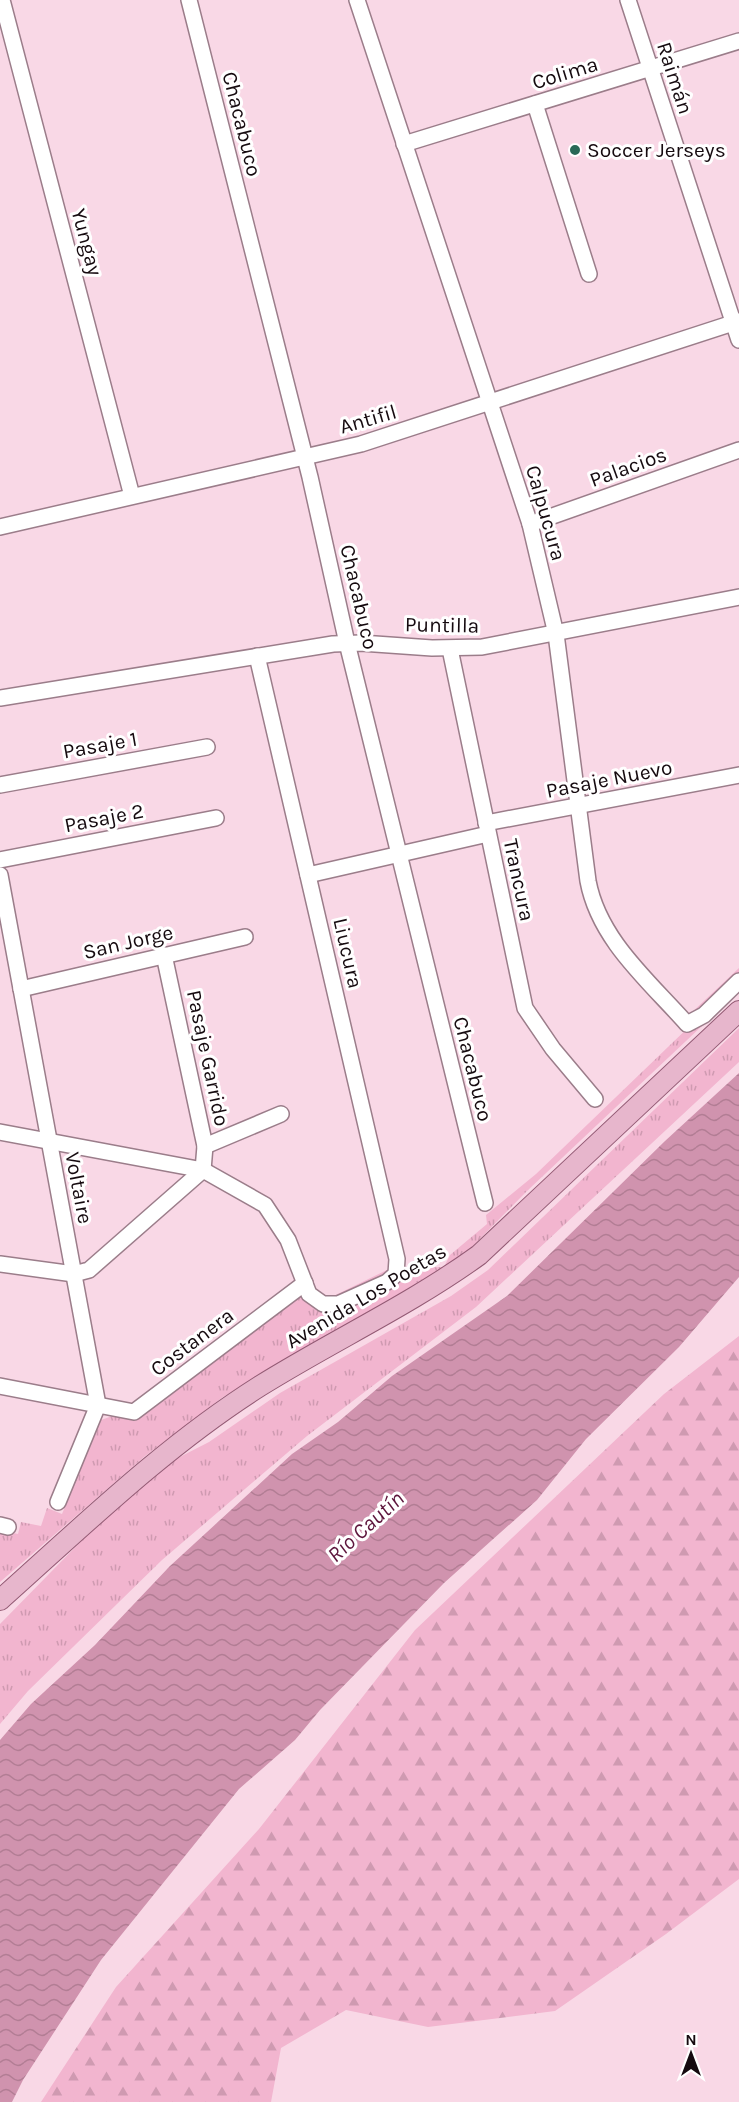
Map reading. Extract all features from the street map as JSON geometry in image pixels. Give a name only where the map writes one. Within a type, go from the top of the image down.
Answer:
[{"type":"main road","name":"Avenida Los Poetas","points":[[0,1600],[93,1517],[217,1416],[261,1386],[441,1281],[479,1255],[739,1011]]},
{"type":"street","name":"Yungay","points":[[2,0],[132,496]]},
{"type":"street","name":"Chacabuco","points":[[189,0],[305,458],[347,643],[485,1203]]},
{"type":"street","name":"Calpucura","points":[[357,0],[530,524],[556,634],[591,896],[600,921],[612,940],[687,1024],[704,1015],[739,981]]},
{"type":"street","name":"Raimán","points":[[628,0],[649,69],[736,322],[739,340]]},
{"type":"street","name":"Colima","points":[[404,144],[739,41]]},
{"type":"street","points":[[535,104],[589,273]]},
{"type":"street","name":"Antifil","points":[[0,527],[305,458],[393,435],[736,322]]},
{"type":"street","name":"Palacios","points":[[530,524],[739,450]]},
{"type":"street","name":"Puntilla","points":[[0,698],[347,643],[450,649],[482,647],[739,597]]},
{"type":"street","name":"Trancura","points":[[450,649],[525,1008],[553,1049],[595,1099]]},
{"type":"street","name":"Liucura","points":[[257,656],[398,1269],[392,1279],[338,1304],[318,1302],[309,1294],[304,1283]]},
{"type":"street","name":"Pasaje 1","points":[[0,785],[207,747]]},
{"type":"street","name":"Pasaje Nuevo","points":[[308,875],[399,855],[487,828],[578,807],[739,775]]},
{"type":"street","name":"Pasaje 2","points":[[0,860],[216,818]]},
{"type":"street","name":"Voltaire","points":[[0,875],[6,946],[21,988],[98,1405]]},
{"type":"street","name":"San Jorge","points":[[21,988],[245,937]]},
{"type":"street","name":"Pasaje Garrido","points":[[164,955],[205,1146],[203,1170]]},
{"type":"street","points":[[205,1146],[281,1114]]},
{"type":"street","points":[[0,1132],[203,1170],[265,1205],[288,1240],[304,1283]]},
{"type":"street","points":[[0,1264],[74,1274],[95,1265],[203,1170]]},
{"type":"street","name":"Costanera","points":[[0,1386],[134,1412],[304,1283]]},
{"type":"street","points":[[58,1502],[98,1405]]},
{"type":"green space","points":[[739,968],[739,991],[527,1191],[464,1255],[441,1273],[390,1299],[223,1397],[144,1457],[0,1582],[0,1530],[18,1534],[21,1522],[41,1526],[47,1508],[62,1514],[101,1420],[115,1415],[139,1418],[307,1287],[317,1304],[391,1268],[444,1267],[450,1255],[487,1224],[486,1215],[536,1174],[695,1021],[689,1015]]},
{"type":"green space","points":[[739,1028],[739,1062],[476,1307],[307,1436],[162,1560],[28,1691],[0,1724],[0,1624],[96,1526],[170,1462],[209,1442],[280,1393],[451,1296],[488,1270]]},
{"type":"green space","points":[[739,1336],[739,1879],[666,1934],[555,2011],[428,2027],[346,2010],[281,2048],[271,2102],[41,2102],[116,1987],[259,1829],[415,1630],[664,1394]]},
{"type":"water","name":"Río Cautín","points":[[739,1073],[739,1277],[679,1347],[586,1439],[537,1500],[444,1583],[320,1710],[295,1740],[239,1789],[101,1960],[23,2080],[12,2102],[0,2102],[0,1740],[31,1704],[95,1645],[170,1566],[292,1454],[338,1422],[392,1376],[507,1296],[665,1141]]},
{"type":"place","name":"Soccer Jerseys","points":[[575,150]]}]
